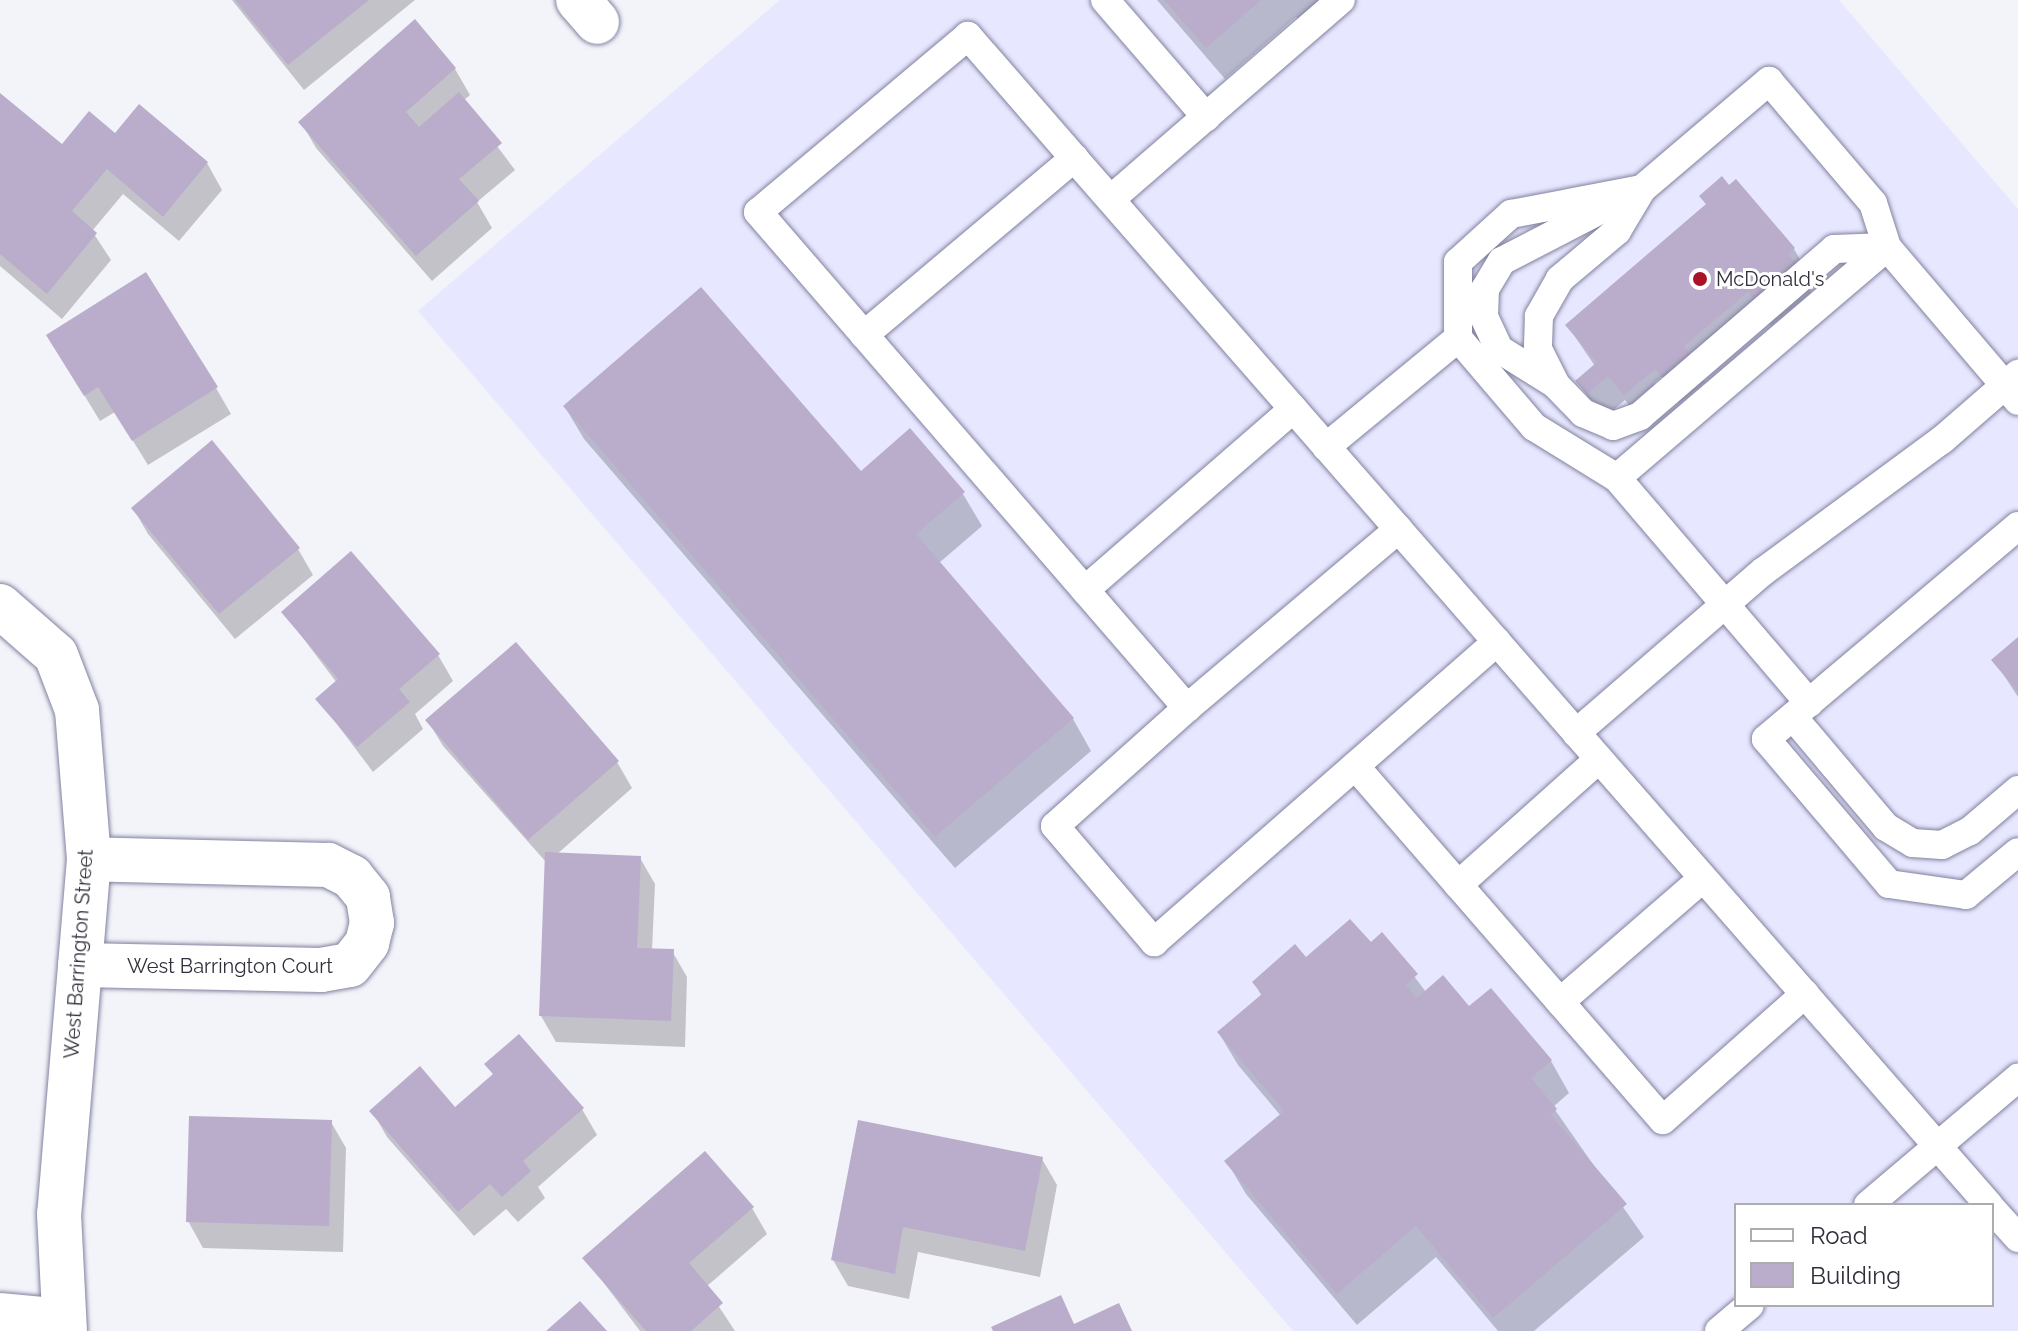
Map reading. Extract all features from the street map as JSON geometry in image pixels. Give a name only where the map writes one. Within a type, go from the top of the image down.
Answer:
[{"type":"street","name":"West Barrington Street","points":[[0,606],[56,655],[77,710],[89,859],[59,1214],[64,1326]]},
{"type":"street","name":"West Barrington Court","points":[[80,965],[321,970],[350,965],[367,943],[372,923],[368,897],[352,877],[328,865],[89,859]]},
{"type":"street","points":[[0,1315],[64,1326]]},
{"type":"lane","points":[[1105,0],[1206,117]]},
{"type":"lane","points":[[1111,199],[1341,0]]},
{"type":"lane","points":[[1187,708],[758,212],[968,36],[1987,1203]]},
{"type":"lane","points":[[1576,733],[1725,604],[2014,387],[1887,247],[1873,203],[1769,81],[1642,189],[1502,261],[1485,289],[1484,317],[1499,349],[1556,385],[1583,413],[1613,426],[1640,416],[1834,249],[1887,247]]},
{"type":"lane","points":[[864,335],[1074,158]]},
{"type":"lane","points":[[1642,189],[1511,214],[1458,262],[1458,338],[1534,427],[1617,478],[1725,604],[1886,827],[1913,843],[1942,845],[1970,831],[2018,790]]},
{"type":"lane","points":[[1556,385],[1538,349],[1539,316],[1560,279],[1617,231],[1642,189]]},
{"type":"lane","points":[[1617,478],[1887,247]]},
{"type":"lane","points":[[1326,447],[1458,338]]},
{"type":"lane","points":[[1085,590],[1293,409]]},
{"type":"lane","points":[[2018,526],[1766,739],[1889,884],[1966,895],[2018,852]]},
{"type":"lane","points":[[1399,529],[1187,708],[1055,826],[1154,942],[1497,642]]},
{"type":"lane","points":[[1458,885],[1599,759]]},
{"type":"lane","points":[[1355,766],[1663,1120],[1805,994]]},
{"type":"lane","points":[[1560,1002],[1703,878]]},
{"type":"lane","points":[[1870,1203],[2018,1078]]},
{"type":"lane","points":[[1994,1211],[2018,1238]]},
{"type":"lane","points":[[1719,1331],[1748,1307]]},
{"type":"shaded area","points":[[780,0],[1839,0],[2018,209],[2018,1331],[1293,1331],[418,311]]},
{"type":"building","points":[[235,0],[369,0],[288,65]]},
{"type":"building","points":[[1164,0],[1261,0],[1206,48]]},
{"type":"building","points":[[415,19],[456,68],[406,112],[419,127],[459,92],[502,143],[459,179],[479,201],[416,256],[298,122]]},
{"type":"building","points":[[0,93],[62,144],[89,111],[115,133],[139,104],[208,162],[163,217],[107,169],[72,211],[97,233],[47,294],[0,254]]},
{"type":"building","name":"McDonald's","points":[[1722,176],[1729,185],[1736,179],[1795,248],[1788,254],[1798,266],[1755,301],[1748,292],[1684,346],[1691,355],[1663,378],[1655,369],[1624,395],[1608,376],[1587,394],[1575,381],[1597,362],[1565,325],[1706,204],[1699,196]]},
{"type":"building","points":[[146,272],[218,387],[132,441],[98,387],[84,396],[46,335]]},
{"type":"building","points":[[701,287],[861,471],[910,428],[965,492],[916,534],[1074,718],[935,837],[563,406]]},
{"type":"building","points":[[212,440],[300,548],[219,614],[131,508]]},
{"type":"building","points":[[351,551],[440,654],[399,689],[410,702],[357,747],[315,699],[338,679],[281,612]]},
{"type":"building","points":[[2018,637],[2018,692],[1991,660]]},
{"type":"building","points":[[516,642],[619,761],[528,840],[425,720]]},
{"type":"building","points":[[545,852],[641,856],[637,948],[674,949],[671,1021],[539,1016]]},
{"type":"building","points":[[1350,919],[1371,942],[1382,932],[1418,974],[1406,985],[1417,998],[1443,975],[1469,1006],[1491,988],[1552,1060],[1531,1078],[1557,1109],[1551,1115],[1627,1204],[1493,1318],[1416,1226],[1337,1294],[1224,1161],[1284,1111],[1217,1032],[1262,994],[1252,982],[1295,944],[1306,957]]},
{"type":"building","points":[[519,1034],[584,1108],[523,1161],[531,1171],[502,1197],[490,1184],[458,1212],[369,1111],[420,1066],[455,1107],[493,1074],[484,1064]]},
{"type":"building","points":[[189,1116],[332,1120],[329,1226],[186,1222]]},
{"type":"building","points":[[858,1120],[1043,1157],[1025,1251],[903,1227],[895,1274],[831,1260]]},
{"type":"building","points":[[705,1151],[754,1207],[689,1263],[723,1303],[691,1331],[646,1331],[582,1258]]},
{"type":"building","points":[[1061,1295],[1074,1324],[1119,1303],[1132,1331],[993,1331],[991,1327]]},
{"type":"building","points":[[580,1301],[607,1331],[546,1331]]},
{"type":"place","name":"McDonald's","points":[[1700,279]]}]
